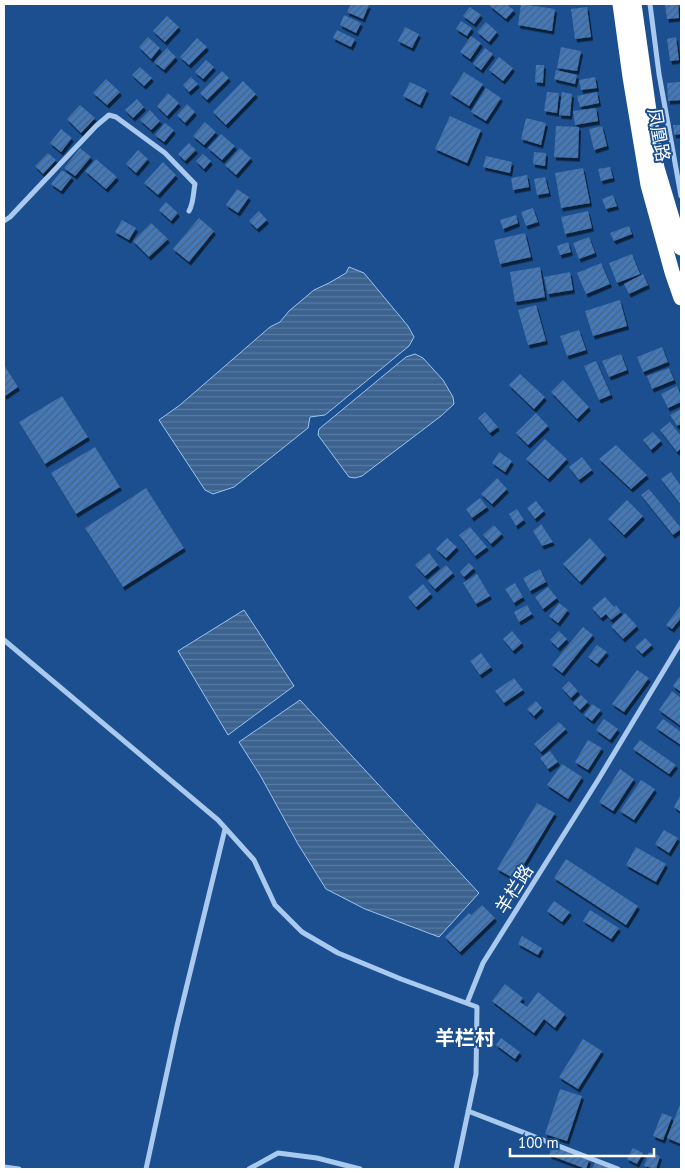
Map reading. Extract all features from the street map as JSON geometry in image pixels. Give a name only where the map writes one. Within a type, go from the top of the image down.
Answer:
[{"type":"highway","name":"凤凰路","points":[[620,4],[648,185],[681,298]]},
{"type":"highway","name":"凤凰路","points":[[634,4],[657,168],[681,248]]},
{"type":"street","points":[[650,4],[659,74],[681,196]]},
{"type":"street","points":[[4,220],[10,217],[96,126],[109,115],[116,117],[165,153],[196,184],[193,204],[189,211]]},
{"type":"street","points":[[4,640],[226,829],[254,860],[275,905],[302,932],[338,953],[401,979],[478,1007],[476,1074],[456,1169]]},
{"type":"street","name":"羊栏路","points":[[467,1003],[483,963],[598,780],[681,642]]},
{"type":"street","points":[[146,1169],[176,1026],[226,829]]},
{"type":"street","points":[[468,1111],[618,1169]]},
{"type":"street","points":[[249,1169],[278,1153],[317,1158],[360,1169]]},
{"type":"street","points":[[4,1167],[19,1169]]},
{"type":"water","points":[[349,267],[364,273],[408,326],[414,337],[409,346],[325,415],[310,417],[308,428],[234,487],[213,494],[205,490],[159,420],[180,405],[270,327],[280,322],[289,311],[314,290],[346,273]]},
{"type":"water","points":[[415,354],[423,358],[443,380],[453,397],[454,404],[362,476],[349,477],[318,435],[319,429],[406,357]]},
{"type":"water","points":[[244,610],[294,686],[228,735],[178,651]]},
{"type":"water","points":[[300,700],[479,893],[439,937],[365,909],[326,889],[298,844],[260,775],[239,742]]},
{"type":"building","points":[[351,4],[369,5],[363,19],[347,12]]},
{"type":"building","points":[[491,4],[506,4],[514,10],[506,19],[490,6]]},
{"type":"building","points":[[521,4],[555,9],[552,31],[518,25]]},
{"type":"building","points":[[665,4],[678,4],[679,18],[667,19]]},
{"type":"building","points":[[470,7],[481,15],[474,24],[463,16]]},
{"type":"building","points":[[587,7],[591,37],[575,39],[571,9]]},
{"type":"building","points":[[344,15],[361,23],[356,33],[340,25]]},
{"type":"building","points":[[167,16],[179,27],[165,42],[153,31]]},
{"type":"building","points":[[461,21],[472,28],[467,36],[456,29]]},
{"type":"building","points":[[486,22],[497,32],[489,42],[477,32]]},
{"type":"building","points":[[405,27],[419,34],[412,48],[398,41]]},
{"type":"building","points":[[337,30],[355,39],[351,47],[333,38]]},
{"type":"building","points":[[471,36],[481,43],[470,59],[460,52]]},
{"type":"building","points":[[148,37],[160,48],[151,59],[139,47]]},
{"type":"building","points":[[676,37],[679,60],[670,61],[667,39]]},
{"type":"building","points":[[197,38],[207,47],[189,65],[180,57]]},
{"type":"building","points":[[561,47],[581,51],[577,71],[557,68]]},
{"type":"building","points":[[167,48],[176,57],[164,70],[154,62]]},
{"type":"building","points":[[485,48],[493,54],[481,70],[473,64]]},
{"type":"building","points":[[499,57],[513,68],[503,81],[489,70]]},
{"type":"building","points":[[206,60],[214,67],[203,79],[195,72]]},
{"type":"building","points":[[536,65],[544,65],[543,83],[535,82]]},
{"type":"building","points":[[140,67],[152,78],[144,86],[132,75]]},
{"type":"building","points":[[556,70],[577,75],[575,84],[554,79]]},
{"type":"building","points":[[222,71],[229,78],[207,100],[200,93]]},
{"type":"building","points":[[464,72],[483,84],[469,106],[450,94]]},
{"type":"building","points":[[191,77],[198,84],[189,92],[183,85]]},
{"type":"building","points":[[595,77],[597,88],[581,90],[579,80]]},
{"type":"building","points":[[106,79],[120,92],[107,105],[93,93]]},
{"type":"building","points":[[243,81],[256,94],[226,125],[213,112]]},
{"type":"building","points":[[410,82],[427,90],[420,105],[403,96]]},
{"type":"building","points":[[680,82],[681,100],[668,101],[667,83]]},
{"type":"building","points":[[486,88],[501,98],[486,121],[471,112]]},
{"type":"building","points":[[547,92],[559,93],[557,113],[544,111]]},
{"type":"building","points":[[562,92],[572,94],[570,116],[559,115]]},
{"type":"building","points":[[597,92],[599,103],[580,107],[577,96]]},
{"type":"building","points":[[168,93],[179,103],[167,116],[157,106]]},
{"type":"building","points":[[137,99],[144,107],[133,118],[125,110]]},
{"type":"building","points":[[187,104],[195,112],[185,123],[177,115]]},
{"type":"building","points":[[80,105],[95,118],[81,133],[67,119]]},
{"type":"building","points":[[596,108],[598,121],[575,125],[573,111]]},
{"type":"building","points":[[150,110],[160,121],[151,130],[140,120]]},
{"type":"building","points":[[450,116],[481,130],[467,163],[435,149]]},
{"type":"building","points":[[526,118],[546,123],[541,145],[521,139]]},
{"type":"building","points":[[205,122],[216,132],[204,145],[193,136]]},
{"type":"building","points":[[165,123],[174,130],[164,142],[155,135]]},
{"type":"building","points":[[673,125],[681,125],[681,134],[674,135]]},
{"type":"building","points":[[556,126],[579,127],[578,158],[554,157]]},
{"type":"building","points":[[602,126],[607,146],[594,150],[589,129]]},
{"type":"building","points":[[61,129],[72,138],[61,152],[50,143]]},
{"type":"building","points":[[221,134],[235,146],[222,160],[208,148]]},
{"type":"building","points":[[189,143],[196,150],[185,161],[178,154]]},
{"type":"building","points":[[80,148],[91,157],[75,176],[64,168]]},
{"type":"building","points":[[240,148],[251,158],[236,175],[225,165]]},
{"type":"building","points":[[138,150],[148,159],[136,173],[126,164]]},
{"type":"building","points":[[534,152],[546,153],[545,166],[533,164]]},
{"type":"building","points":[[48,153],[56,160],[43,174],[35,166]]},
{"type":"building","points":[[203,154],[211,161],[204,169],[196,161]]},
{"type":"building","points":[[486,156],[512,162],[510,173],[483,167]]},
{"type":"building","points":[[96,159],[117,177],[106,189],[85,171]]},
{"type":"building","points":[[163,162],[176,175],[158,195],[144,183]]},
{"type":"building","points":[[610,167],[613,178],[601,181],[598,169]]},
{"type":"building","points":[[583,168],[590,203],[561,208],[555,173]]},
{"type":"building","points":[[62,170],[72,177],[61,191],[51,184]]},
{"type":"building","points":[[527,175],[529,187],[513,190],[511,178]]},
{"type":"building","points":[[545,177],[549,193],[537,195],[534,179]]},
{"type":"building","points":[[237,189],[249,197],[238,213],[226,205]]},
{"type":"building","points":[[613,195],[617,206],[606,209],[602,199]]},
{"type":"building","points":[[166,202],[178,213],[171,221],[159,210]]},
{"type":"building","points":[[533,208],[538,222],[526,226],[521,212]]},
{"type":"building","points":[[259,211],[267,220],[257,229],[249,221]]},
{"type":"building","points":[[588,211],[592,228],[565,234],[561,217]]},
{"type":"building","points":[[516,215],[518,223],[503,229],[500,220]]},
{"type":"building","points":[[199,218],[214,231],[189,262],[173,249]]},
{"type":"building","points":[[122,220],[136,228],[129,240],[115,232]]},
{"type":"building","points":[[151,223],[168,239],[149,257],[133,241]]},
{"type":"building","points":[[629,226],[632,234],[614,241],[610,233]]},
{"type":"building","points":[[525,233],[531,257],[500,264],[494,240]]},
{"type":"building","points":[[589,237],[595,253],[579,259],[573,243]]},
{"type":"building","points":[[568,242],[571,252],[560,255],[557,246]]},
{"type":"building","points":[[632,254],[640,274],[617,283],[609,263]]},
{"type":"building","points":[[601,263],[610,284],[586,294],[577,273]]},
{"type":"building","points":[[540,267],[545,297],[515,302],[510,272]]},
{"type":"building","points":[[570,272],[573,290],[548,294],[544,277]]},
{"type":"building","points":[[643,274],[648,285],[629,294],[624,284]]},
{"type":"building","points":[[620,300],[627,326],[593,336],[585,311]]},
{"type":"building","points":[[536,305],[546,341],[528,345],[518,310]]},
{"type":"building","points":[[579,330],[586,350],[567,356],[560,336]]},
{"type":"building","points":[[662,347],[668,362],[643,372],[637,357]]},
{"type":"building","points":[[621,354],[627,370],[609,377],[602,361]]},
{"type":"building","points":[[596,361],[611,395],[599,400],[584,366]]},
{"type":"building","points":[[4,365],[18,387],[5,396],[4,395]]},
{"type":"building","points":[[669,368],[674,380],[652,389],[647,376]]},
{"type":"building","points":[[520,374],[545,397],[534,409],[509,385]]},
{"type":"building","points":[[563,380],[589,407],[577,419],[551,392]]},
{"type":"building","points":[[677,386],[681,402],[668,408],[661,394]]},
{"type":"building","points":[[62,396],[88,437],[45,464],[19,422]]},
{"type":"building","points":[[681,409],[681,424],[677,426],[670,415]]},
{"type":"building","points":[[485,412],[498,427],[490,433],[478,418]]},
{"type":"building","points":[[536,413],[548,426],[528,445],[516,433]]},
{"type":"building","points":[[670,422],[681,436],[681,448],[677,452],[660,430]]},
{"type":"building","points":[[653,432],[661,441],[651,450],[643,440]]},
{"type":"building","points":[[545,439],[567,459],[548,479],[526,459]]},
{"type":"building","points":[[616,445],[647,475],[631,489],[599,459]]},
{"type":"building","points":[[95,447],[120,487],[76,514],[51,473]]},
{"type":"building","points":[[499,452],[512,461],[505,472],[492,463]]},
{"type":"building","points":[[582,457],[592,470],[579,480],[569,467]]},
{"type":"building","points":[[671,472],[681,486],[681,505],[661,479]]},
{"type":"building","points":[[497,478],[507,489],[492,504],[481,494]]},
{"type":"building","points":[[146,488],[184,548],[123,587],[85,528]]},
{"type":"building","points":[[649,489],[681,528],[673,535],[641,495]]},
{"type":"building","points":[[480,498],[487,507],[472,518],[466,509]]},
{"type":"building","points":[[627,500],[643,516],[624,535],[608,519]]},
{"type":"building","points":[[536,501],[544,511],[535,519],[527,508]]},
{"type":"building","points":[[517,509],[524,520],[516,526],[509,514]]},
{"type":"building","points":[[541,524],[553,542],[542,546],[533,531]]},
{"type":"building","points":[[494,525],[502,534],[491,544],[483,535]]},
{"type":"building","points":[[470,527],[487,547],[475,556],[459,535]]},
{"type":"building","points":[[447,538],[457,547],[446,558],[436,549]]},
{"type":"building","points":[[590,538],[605,555],[580,582],[563,564]]},
{"type":"building","points":[[429,553],[438,565],[425,576],[415,565]]},
{"type":"building","points":[[469,563],[474,568],[464,577],[460,572]]},
{"type":"building","points":[[446,565],[453,573],[435,589],[428,581]]},
{"type":"building","points":[[540,569],[546,582],[530,591],[523,578]]},
{"type":"building","points":[[477,574],[490,596],[476,604],[463,583]]},
{"type":"building","points":[[515,583],[523,597],[514,603],[505,589]]},
{"type":"building","points":[[423,584],[431,594],[416,607],[408,597]]},
{"type":"building","points":[[548,587],[557,598],[543,609],[535,597]]},
{"type":"building","points":[[605,597],[614,607],[616,605],[621,612],[611,620],[606,614],[601,618],[592,608]]},
{"type":"building","points":[[559,603],[568,610],[558,623],[549,616]]},
{"type":"building","points":[[527,605],[532,614],[519,622],[514,612]]},
{"type":"building","points":[[681,605],[681,618],[672,629],[666,625]]},
{"type":"building","points":[[625,613],[637,626],[623,639],[611,626]]},
{"type":"building","points":[[583,627],[593,635],[562,673],[552,665]]},
{"type":"building","points":[[512,631],[522,643],[513,651],[503,639]]},
{"type":"building","points":[[559,631],[567,639],[558,648],[550,640]]},
{"type":"building","points":[[645,638],[652,645],[642,654],[635,647]]},
{"type":"building","points":[[597,645],[607,652],[597,664],[588,657]]},
{"type":"building","points":[[481,653],[491,667],[480,675],[470,661]]},
{"type":"building","points":[[637,670],[649,678],[624,712],[612,704]]},
{"type":"building","points":[[679,677],[681,678],[681,692],[673,686]]},
{"type":"building","points":[[514,678],[523,690],[504,703],[495,691]]},
{"type":"building","points":[[569,681],[578,691],[571,698],[562,688]]},
{"type":"building","points":[[672,691],[681,698],[681,726],[659,710]]},
{"type":"building","points":[[581,695],[588,702],[580,710],[573,703]]},
{"type":"building","points":[[536,701],[542,708],[534,716],[527,709]]},
{"type":"building","points":[[592,704],[601,710],[592,721],[584,715]]},
{"type":"building","points":[[604,719],[618,729],[610,740],[596,730]]},
{"type":"building","points":[[663,719],[681,732],[681,745],[656,728]]},
{"type":"building","points":[[559,722],[566,729],[541,752],[534,744]]},
{"type":"building","points":[[588,740],[602,748],[588,770],[575,762]]},
{"type":"building","points":[[640,740],[676,765],[669,774],[633,749]]},
{"type":"building","points":[[550,751],[558,762],[548,769],[540,758]]},
{"type":"building","points":[[562,764],[582,777],[568,799],[547,785]]},
{"type":"building","points":[[620,769],[634,779],[613,811],[599,802]]},
{"type":"building","points":[[641,780],[655,789],[634,820],[620,811]]},
{"type":"building","points":[[681,794],[681,812],[674,807]]},
{"type":"building","points":[[537,803],[555,813],[515,879],[497,869]]},
{"type":"building","points":[[664,830],[678,838],[669,853],[655,844]]},
{"type":"building","points":[[636,847],[666,864],[656,882],[626,865]]},
{"type":"building","points":[[566,859],[638,906],[626,925],[554,878]]},
{"type":"building","points":[[554,901],[570,912],[562,922],[547,911]]},
{"type":"building","points":[[482,905],[495,918],[460,952],[445,937],[469,913],[471,915]]},
{"type":"building","points":[[590,910],[619,928],[611,939],[583,921]]},
{"type":"building","points":[[522,936],[542,948],[538,955],[518,944]]},
{"type":"building","points":[[505,984],[523,998],[520,1002],[527,1007],[538,992],[565,1014],[555,1028],[544,1019],[534,1033],[492,1001]]},
{"type":"building","points":[[501,1038],[520,1052],[515,1059],[496,1045]]},
{"type":"building","points":[[583,1039],[602,1051],[578,1089],[559,1077]]},
{"type":"building","points":[[560,1089],[582,1096],[567,1141],[545,1134]]},
{"type":"building","points":[[681,1102],[681,1144],[667,1138]]},
{"type":"building","points":[[662,1113],[672,1117],[663,1140],[653,1136]]},
{"type":"building","points":[[552,1146],[589,1160],[586,1169],[549,1155]]},
{"type":"building","points":[[633,1148],[643,1153],[637,1164],[627,1159]]},
{"type":"building","points":[[649,1152],[660,1156],[656,1169],[644,1166]]},
{"type":"building","points":[[596,1161],[615,1169],[592,1169]]},
{"type":"district","name":"羊栏村","points":[[465,1038]]}]
